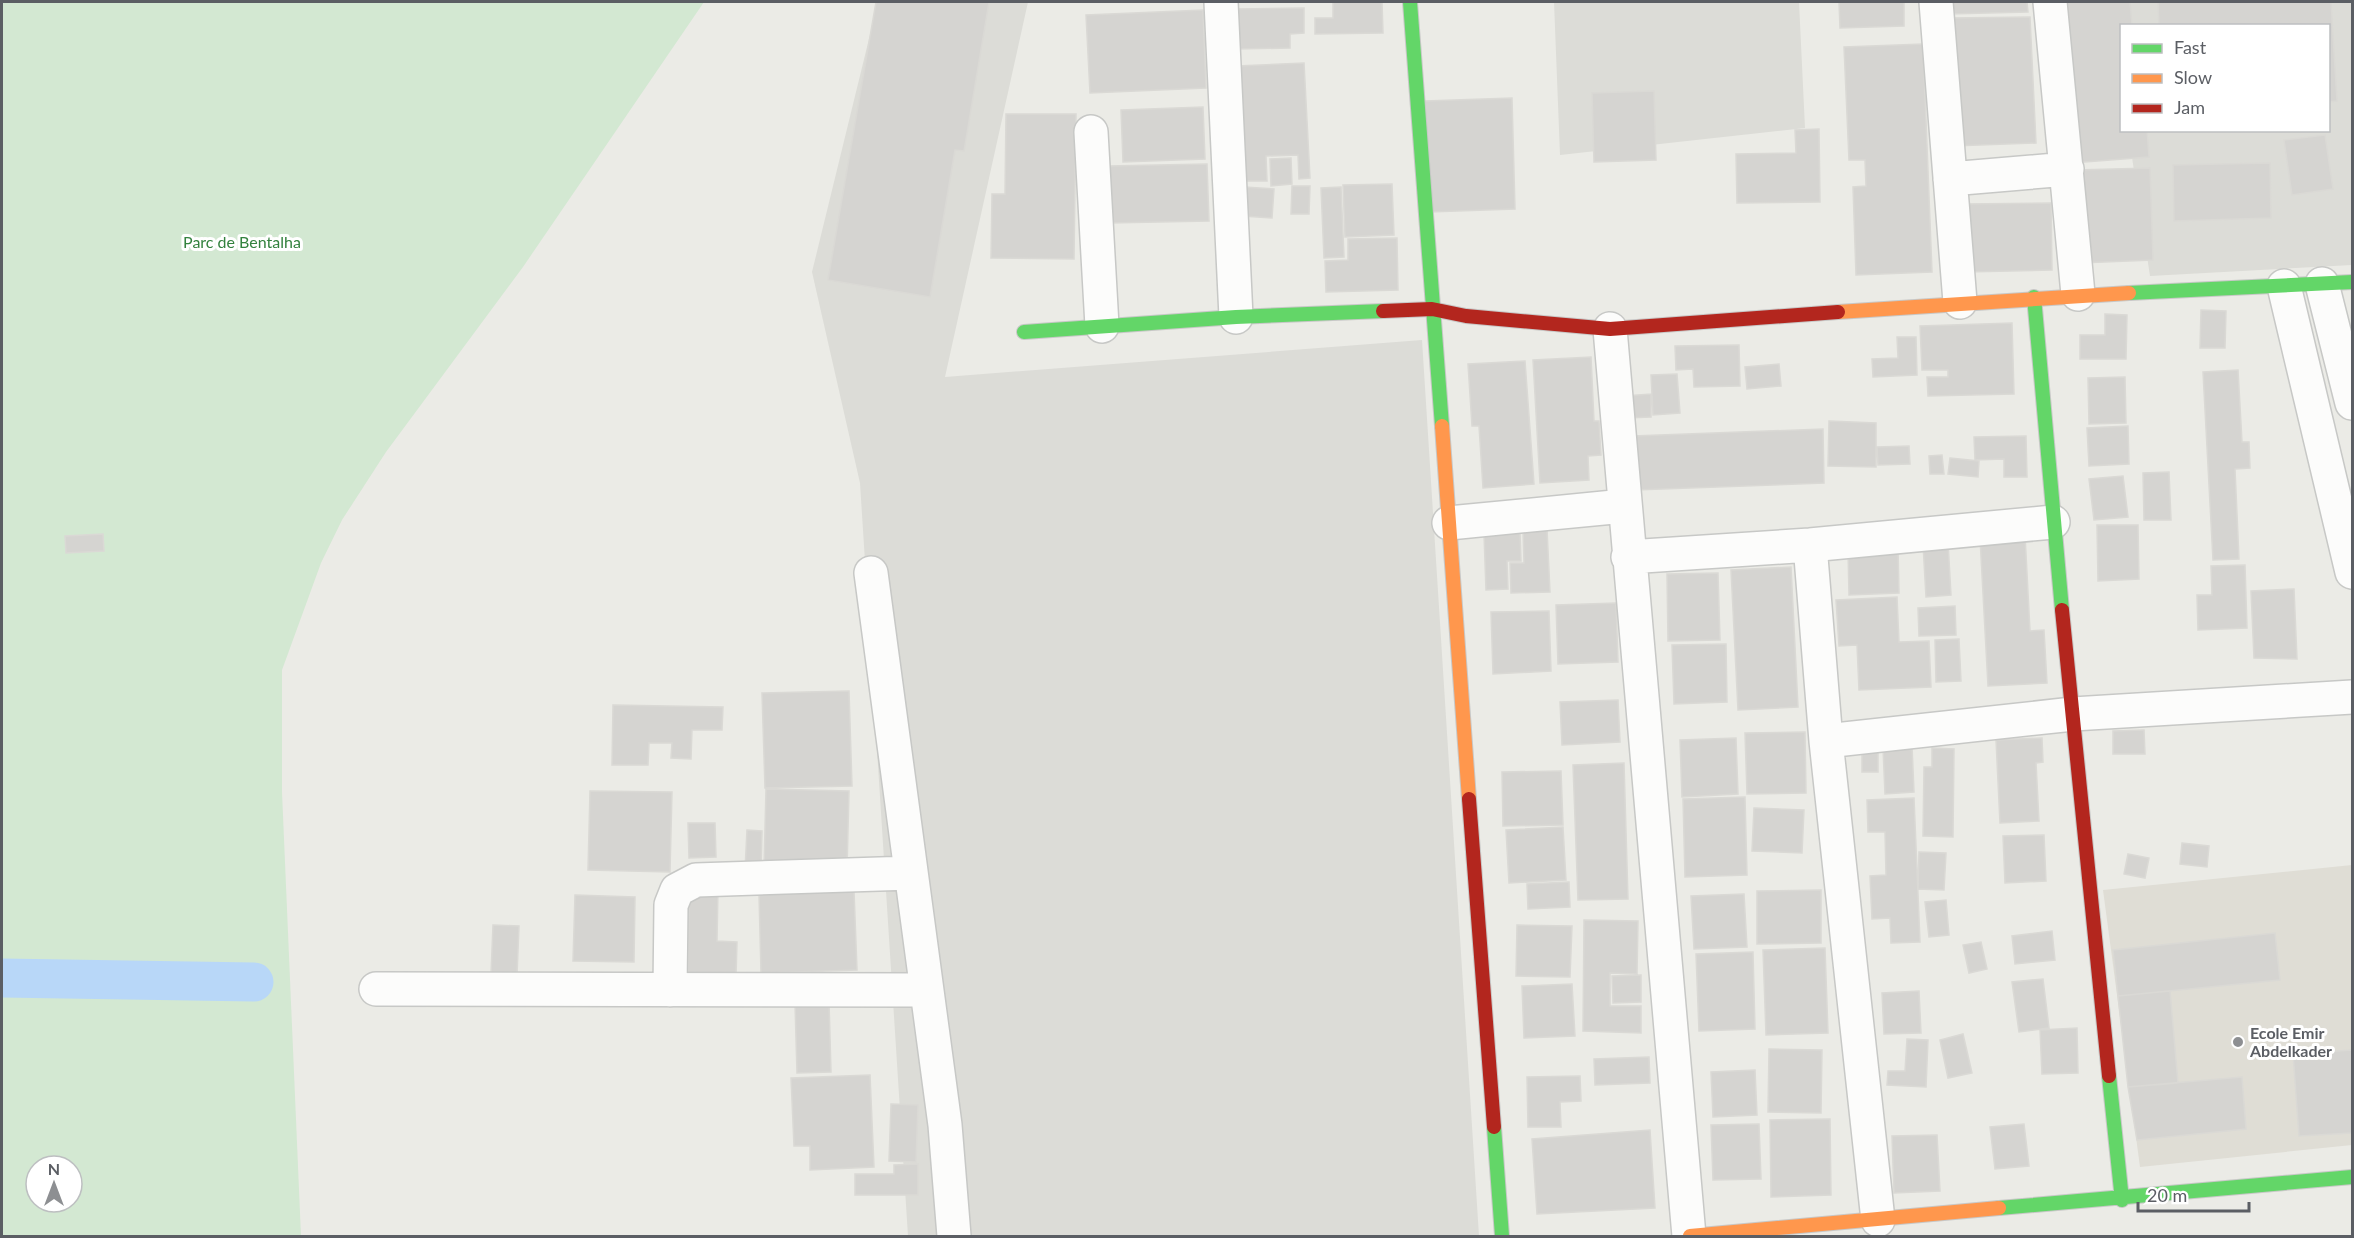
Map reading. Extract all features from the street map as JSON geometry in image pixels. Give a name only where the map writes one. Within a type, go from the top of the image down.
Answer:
[{"type":"street","points":[[1221,2],[1236,317]]},
{"type":"street","points":[[1410,2],[1502,1236]]},
{"type":"street","points":[[1936,2],[1960,302]]},
{"type":"street","points":[[2050,2],[2078,294]]},
{"type":"street","points":[[1091,132],[1102,326]]},
{"type":"street","points":[[1950,179],[2067,169]]},
{"type":"street","points":[[1024,332],[1236,317],[1432,309],[1466,316],[1610,329],[2078,294],[2337,283],[2352,404]]},
{"type":"street","points":[[2284,286],[2345,509],[2352,572]]},
{"type":"street","points":[[2034,297],[2053,522],[2122,1200]]},
{"type":"street","points":[[1610,329],[1628,556],[1690,1236],[2122,1200],[2352,1178]]},
{"type":"street","points":[[1449,523],[1624,506]]},
{"type":"street","points":[[1628,556],[1810,545],[2053,522]]},
{"type":"street","points":[[1810,545],[1826,741],[1878,1220]]},
{"type":"street","points":[[871,573],[945,1125],[954,1236]]},
{"type":"street","points":[[1826,741],[2073,714],[2352,697]]},
{"type":"street","points":[[670,990],[671,905],[677,890],[696,880],[911,873]]},
{"type":"street","points":[[376,989],[926,990]]},
{"type":"shaded area","points":[[878,2],[1028,2],[945,377],[1422,340],[1479,1236],[908,1236],[860,483],[812,272]]},
{"type":"shaded area","points":[[1554,2],[1799,2],[1805,128],[1560,155]]},
{"type":"shaded area","points":[[2109,2],[2352,2],[2352,265],[2150,276],[2128,132],[2330,132],[2330,24],[2120,24],[2120,79]]},
{"type":"shaded area","name":"Ecole Emir Abdelkader","points":[[2352,865],[2352,1145],[2140,1167],[2103,890]]},
{"type":"green space","name":"Parc de Bentalha","points":[[2,2],[704,2],[523,267],[386,452],[342,520],[321,563],[282,670],[282,792],[301,1236],[2,1236]]},
{"type":"building","points":[[876,2],[989,2],[964,151],[955,150],[930,297],[828,280]]},
{"type":"building","points":[[1333,2],[1382,2],[1383,33],[1315,34],[1315,18],[1333,18]]},
{"type":"building","points":[[1839,2],[1904,2],[1904,26],[1840,28]]},
{"type":"building","points":[[1948,2],[2027,2],[2028,12],[1948,14]]},
{"type":"building","points":[[2061,2],[2130,2],[2132,24],[2120,24],[2120,132],[2147,132],[2149,157],[2072,163]]},
{"type":"building","points":[[2158,2],[2331,2],[2337,101],[2330,102],[2330,24],[2159,24]]},
{"type":"building","points":[[1304,8],[1304,33],[1290,34],[1290,48],[1237,49],[1236,9]]},
{"type":"building","points":[[1203,10],[1206,88],[1090,93],[1086,15]]},
{"type":"building","points":[[2030,17],[2036,143],[1953,146],[1950,18]]},
{"type":"building","points":[[1923,44],[1932,272],[1856,275],[1853,187],[1866,186],[1865,160],[1849,160],[1844,47]]},
{"type":"building","points":[[1304,63],[1310,178],[1299,179],[1298,155],[1266,156],[1267,181],[1242,181],[1237,66]]},
{"type":"building","points":[[1654,91],[1656,160],[1594,162],[1592,93]]},
{"type":"building","points":[[1512,98],[1515,209],[1429,212],[1425,101]]},
{"type":"building","points":[[1203,107],[1205,159],[1123,162],[1121,110]]},
{"type":"building","points":[[1006,114],[1076,114],[1074,259],[991,258],[992,194],[1005,194]]},
{"type":"building","points":[[1819,129],[1820,202],[1737,203],[1736,154],[1796,153],[1795,130]]},
{"type":"building","points":[[2325,135],[2333,189],[2292,195],[2284,140]]},
{"type":"building","points":[[1291,158],[1292,184],[1271,186],[1270,159]]},
{"type":"building","points":[[2270,163],[2271,218],[2174,221],[2173,165]]},
{"type":"building","points":[[1207,164],[1209,221],[1109,223],[1108,166]]},
{"type":"building","points":[[2150,168],[2153,260],[2080,263],[2076,170]]},
{"type":"building","points":[[1392,184],[1394,235],[1345,237],[1343,185]]},
{"type":"building","points":[[1292,186],[1310,186],[1309,214],[1291,214]]},
{"type":"building","points":[[1244,187],[1274,189],[1272,218],[1243,216]]},
{"type":"building","points":[[1341,187],[1344,257],[1324,258],[1321,188]]},
{"type":"building","points":[[2051,203],[2052,270],[1965,272],[1964,204]]},
{"type":"building","points":[[1397,238],[1398,290],[1326,292],[1325,261],[1348,260],[1348,239]]},
{"type":"building","points":[[2201,310],[2226,311],[2225,348],[2200,348]]},
{"type":"building","points":[[2105,314],[2127,315],[2126,359],[2080,359],[2080,335],[2105,335]]},
{"type":"building","points":[[2012,323],[2014,394],[1928,396],[1927,377],[1948,377],[1948,370],[1922,370],[1920,326]]},
{"type":"building","points":[[1897,337],[1916,337],[1917,375],[1873,377],[1872,359],[1898,358]]},
{"type":"building","points":[[1739,345],[1740,386],[1694,387],[1693,369],[1676,370],[1675,346]]},
{"type":"building","points":[[1591,357],[1594,421],[1599,421],[1601,455],[1588,456],[1589,480],[1540,483],[1533,360]]},
{"type":"building","points":[[1525,361],[1534,484],[1483,488],[1479,426],[1472,426],[1468,364]]},
{"type":"building","points":[[1779,364],[1781,386],[1747,389],[1745,367]]},
{"type":"building","points":[[2238,370],[2242,442],[2249,442],[2250,468],[2235,469],[2239,559],[2213,560],[2203,372]]},
{"type":"building","points":[[1677,374],[1680,413],[1653,415],[1651,375]]},
{"type":"building","points":[[2125,377],[2126,423],[2089,424],[2088,378]]},
{"type":"building","points":[[1651,394],[1651,417],[1626,418],[1625,396]]},
{"type":"building","points":[[1829,421],[1876,423],[1876,467],[1828,466]]},
{"type":"building","points":[[2128,426],[2129,464],[2089,466],[2087,428]]},
{"type":"building","points":[[1823,429],[1824,483],[1635,490],[1633,436]]},
{"type":"building","points":[[2026,436],[2027,477],[2004,477],[2004,459],[1975,460],[1974,437]]},
{"type":"building","points":[[1909,446],[1910,464],[1878,465],[1877,447]]},
{"type":"building","points":[[1942,455],[1944,474],[1930,474],[1929,456]]},
{"type":"building","points":[[1950,458],[1979,461],[1978,477],[1948,474]]},
{"type":"building","points":[[2169,472],[2171,520],[2144,520],[2143,473]]},
{"type":"building","points":[[2123,476],[2128,517],[2094,520],[2089,479]]},
{"type":"building","points":[[2097,525],[2138,525],[2139,579],[2098,581]]},
{"type":"building","points":[[1547,529],[1550,592],[1511,593],[1510,563],[1524,563],[1523,530]]},
{"type":"building","points":[[1520,533],[1521,561],[1507,561],[1508,589],[1486,590],[1484,534]]},
{"type":"building","points":[[103,534],[104,551],[66,553],[65,536]]},
{"type":"building","points":[[2025,535],[2030,631],[2044,630],[2047,683],[1988,686],[1980,538]]},
{"type":"building","points":[[1948,542],[1951,595],[1926,597],[1923,544]]},
{"type":"building","points":[[1898,548],[1899,593],[1849,595],[1848,550]]},
{"type":"building","points":[[2245,565],[2247,628],[2198,630],[2197,595],[2212,595],[2211,566]]},
{"type":"building","points":[[1791,567],[1798,707],[1738,710],[1731,570]]},
{"type":"building","points":[[1718,573],[1720,640],[1668,641],[1667,574]]},
{"type":"building","points":[[2294,589],[2297,659],[2254,658],[2251,591]]},
{"type":"building","points":[[1897,597],[1899,642],[1929,641],[1931,687],[1859,690],[1857,645],[1839,646],[1836,600]]},
{"type":"building","points":[[1616,603],[1618,662],[1558,664],[1556,605]]},
{"type":"building","points":[[1955,606],[1956,635],[1919,636],[1918,608]]},
{"type":"building","points":[[1549,611],[1551,671],[1493,674],[1491,612]]},
{"type":"building","points":[[1959,639],[1961,681],[1936,682],[1935,640]]},
{"type":"building","points":[[1726,644],[1727,702],[1674,704],[1672,645]]},
{"type":"building","points":[[849,691],[852,786],[765,788],[762,693]]},
{"type":"building","points":[[1618,700],[1620,742],[1562,745],[1560,702]]},
{"type":"building","points":[[613,705],[723,707],[722,730],[692,730],[691,759],[671,758],[672,743],[649,743],[648,765],[612,765]]},
{"type":"building","points":[[2144,730],[2145,754],[2113,754],[2113,731]]},
{"type":"building","points":[[1805,732],[1806,793],[1747,794],[1745,733]]},
{"type":"building","points":[[1736,738],[1738,794],[1682,797],[1680,740]]},
{"type":"building","points":[[2042,738],[2043,762],[2036,763],[2039,821],[2000,823],[1996,740]]},
{"type":"building","points":[[1862,745],[1878,746],[1878,772],[1862,772]]},
{"type":"building","points":[[1912,746],[1914,792],[1885,794],[1883,748]]},
{"type":"building","points":[[1932,748],[1954,749],[1953,837],[1923,836],[1924,767],[1932,767]]},
{"type":"building","points":[[1624,763],[1628,899],[1578,900],[1573,765]]},
{"type":"building","points":[[1561,771],[1563,825],[1503,826],[1502,772]]},
{"type":"building","points":[[766,789],[849,791],[847,869],[764,868]]},
{"type":"building","points":[[590,791],[672,792],[670,872],[588,870]]},
{"type":"building","points":[[1745,797],[1747,875],[1685,877],[1683,799]]},
{"type":"building","points":[[1914,798],[1920,942],[1891,943],[1890,918],[1872,919],[1870,876],[1886,875],[1885,832],[1868,832],[1867,800]]},
{"type":"building","points":[[1754,808],[1804,810],[1802,853],[1752,851]]},
{"type":"building","points":[[688,823],[715,823],[716,857],[689,858]]},
{"type":"building","points":[[1563,827],[1566,880],[1509,883],[1506,830]]},
{"type":"building","points":[[747,830],[762,831],[761,871],[745,870]]},
{"type":"building","points":[[2044,835],[2046,881],[2005,883],[2003,836]]},
{"type":"building","points":[[2182,843],[2209,846],[2207,867],[2180,864]]},
{"type":"building","points":[[1919,852],[1946,853],[1944,890],[1918,889]]},
{"type":"building","points":[[2128,854],[2149,858],[2145,878],[2124,874]]},
{"type":"building","points":[[1569,882],[1570,907],[1528,909],[1527,884]]},
{"type":"building","points":[[689,888],[718,888],[717,941],[737,942],[736,976],[688,975]]},
{"type":"building","points":[[1821,890],[1821,943],[1757,944],[1757,891]]},
{"type":"building","points":[[854,891],[857,970],[761,973],[759,894]]},
{"type":"building","points":[[1744,894],[1747,947],[1694,949],[1691,896]]},
{"type":"building","points":[[575,895],[635,897],[634,962],[573,961]]},
{"type":"building","points":[[1946,900],[1949,935],[1929,937],[1925,902]]},
{"type":"building","points":[[1584,920],[1638,921],[1637,974],[1610,973],[1610,1006],[1641,1006],[1641,1033],[1583,1031]]},
{"type":"building","points":[[493,925],[519,926],[517,975],[491,974]]},
{"type":"building","points":[[1517,925],[1572,926],[1570,977],[1516,976]]},
{"type":"building","points":[[2052,931],[2055,960],[2015,964],[2012,936]]},
{"type":"building","points":[[2275,933],[2280,980],[2118,996],[2113,950]]},
{"type":"building","points":[[1981,942],[1987,969],[1969,973],[1963,945]]},
{"type":"building","points":[[1825,948],[1828,1033],[1766,1035],[1763,950]]},
{"type":"building","points":[[1753,952],[1755,1029],[1699,1031],[1696,954]]},
{"type":"building","points":[[1641,975],[1641,1002],[1613,1003],[1612,976]]},
{"type":"building","points":[[2043,979],[2049,1028],[2019,1032],[2012,982]]},
{"type":"building","points":[[1572,984],[1575,1036],[1524,1038],[1522,986]]},
{"type":"building","points":[[1919,991],[1921,1033],[1884,1034],[1882,993]]},
{"type":"building","points":[[2170,991],[2178,1083],[2128,1087],[2118,996]]},
{"type":"building","points":[[829,1002],[831,1072],[797,1073],[795,1003]]},
{"type":"building","points":[[2077,1028],[2078,1073],[2042,1074],[2040,1030]]},
{"type":"building","points":[[1963,1034],[1972,1073],[1948,1078],[1940,1040]]},
{"type":"building","points":[[1907,1039],[1928,1040],[1926,1087],[1887,1085],[1888,1071],[1905,1071]]},
{"type":"building","points":[[1769,1049],[1822,1050],[1821,1113],[1768,1112]]},
{"type":"building","points":[[2352,1050],[2352,1133],[2299,1136],[2293,1054]]},
{"type":"building","points":[[1649,1057],[1650,1083],[1595,1085],[1594,1059]]},
{"type":"building","points":[[1755,1070],[1757,1115],[1713,1117],[1711,1072]]},
{"type":"building","points":[[870,1075],[874,1167],[810,1170],[810,1146],[794,1146],[791,1078]]},
{"type":"building","points":[[1580,1076],[1581,1101],[1560,1102],[1561,1127],[1528,1127],[1527,1077]]},
{"type":"building","points":[[2242,1077],[2246,1129],[2137,1140],[2128,1087]]},
{"type":"building","points":[[891,1104],[918,1105],[916,1162],[889,1161]]},
{"type":"building","points":[[1830,1119],[1831,1195],[1771,1197],[1770,1120]]},
{"type":"building","points":[[1759,1124],[1761,1179],[1713,1180],[1711,1125]]},
{"type":"building","points":[[2024,1124],[2029,1166],[1995,1169],[1990,1127]]},
{"type":"building","points":[[1650,1130],[1655,1208],[1537,1214],[1532,1139]]},
{"type":"building","points":[[1937,1135],[1940,1191],[1894,1193],[1892,1136]]},
{"type":"building","points":[[918,1164],[918,1195],[855,1195],[855,1174],[894,1174],[894,1165]]},
{"type":"waterway","points":[[2,978],[254,982]]},
{"type":"traffic: fast","points":[[1410,2],[1442,426]]},
{"type":"traffic: fast","points":[[2129,293],[2352,282]]},
{"type":"traffic: fast","points":[[2034,297],[2062,610]]},
{"type":"traffic: fast","points":[[1024,332],[1236,317],[1383,311]]},
{"type":"traffic: fast","points":[[2109,1076],[2122,1200]]},
{"type":"traffic: fast","points":[[1494,1127],[1502,1236]]},
{"type":"traffic: fast","points":[[1999,1208],[2352,1177]]},
{"type":"traffic: slow","points":[[1838,312],[2129,293]]},
{"type":"traffic: slow","points":[[1442,426],[1469,799]]},
{"type":"traffic: slow","points":[[1690,1236],[1999,1208]]},
{"type":"traffic: jam","points":[[1383,311],[1432,309],[1466,316],[1610,329],[1838,312]]},
{"type":"traffic: jam","points":[[2062,610],[2109,1076]]},
{"type":"traffic: jam","points":[[1469,799],[1494,1127]]},
{"type":"place","name":"Ecole Emir Abdelkader","points":[[2238,1042]]}]
